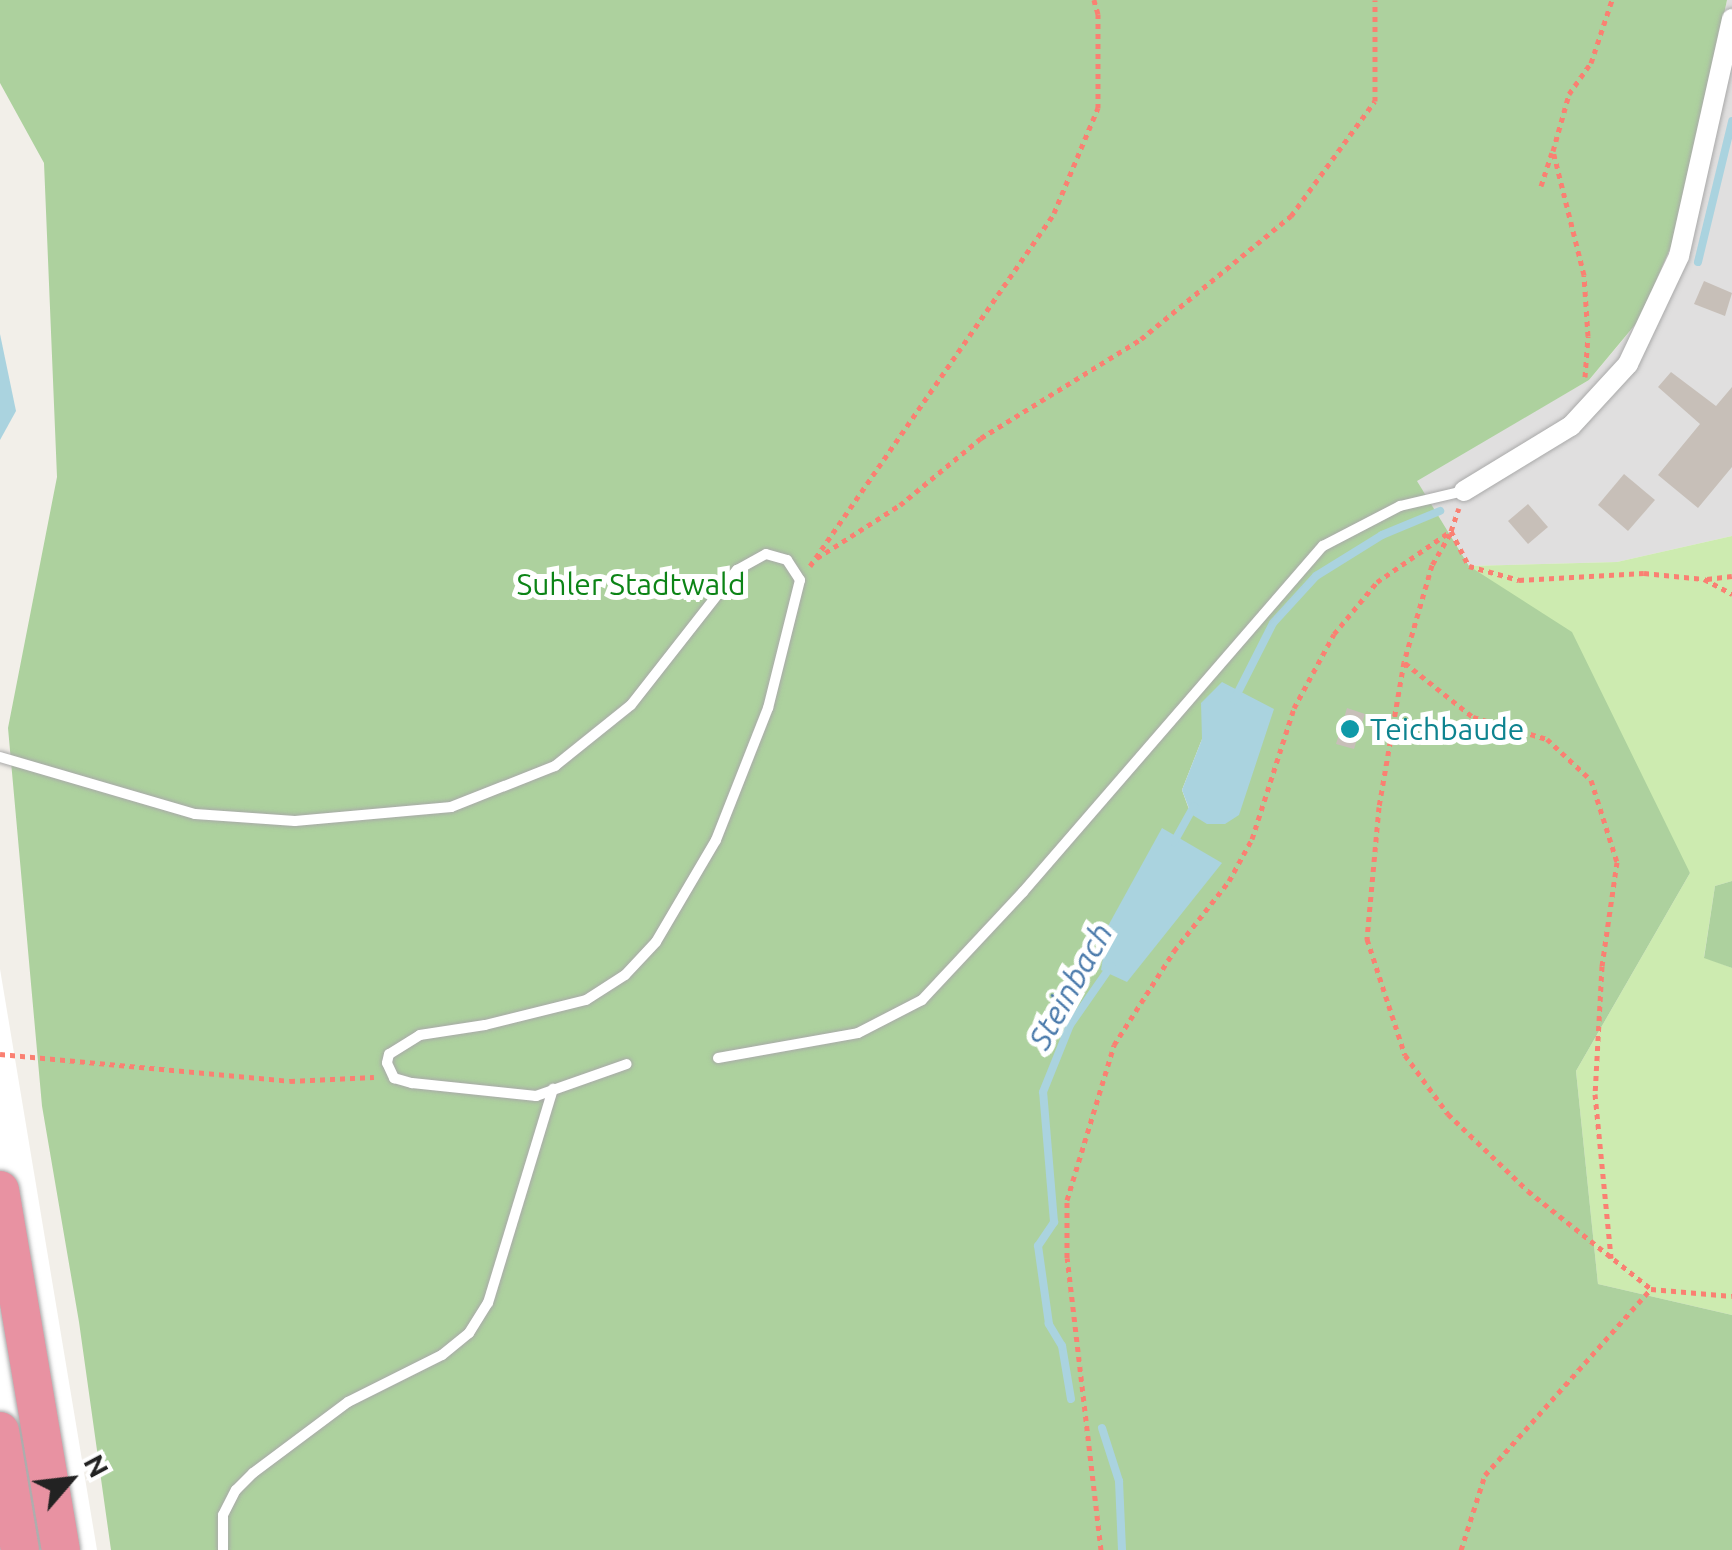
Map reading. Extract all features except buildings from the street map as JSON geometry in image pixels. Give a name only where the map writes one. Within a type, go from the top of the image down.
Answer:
[{"type":"highway","points":[[0,1190],[61,1550]]},
{"type":"highway","points":[[0,1432],[20,1550]]},
{"type":"street","points":[[1464,491],[1582,415],[1628,364],[1679,256],[1732,19]]},
{"type":"lane","points":[[718,1058],[858,1032],[922,1000],[1022,892],[1323,546],[1400,506],[1464,491]]},
{"type":"lane","points":[[0,757],[194,814],[294,820],[451,807],[555,766],[631,705],[736,570],[766,554],[786,560],[800,580],[784,654],[745,774],[716,840],[656,942],[625,976],[586,1000],[485,1025],[420,1035],[389,1054],[389,1071],[394,1078],[536,1096],[627,1064]]},
{"type":"lane","points":[[223,1550],[223,1514],[236,1490],[253,1473],[348,1402],[442,1355],[469,1333],[488,1303],[553,1089]]},
{"type":"path","points":[[800,580],[1054,213],[1098,108],[1098,14],[1094,0]]},
{"type":"path","points":[[817,558],[900,505],[980,438],[1141,339],[1291,216],[1375,101],[1375,0]]},
{"type":"path","points":[[1541,186],[1569,94],[1591,62],[1612,0]]},
{"type":"path","points":[[1552,150],[1584,275],[1588,336],[1582,415]]},
{"type":"path","points":[[1464,491],[1451,531],[1432,565],[1404,662],[1379,808],[1367,939],[1405,1055],[1448,1114],[1612,1261],[1651,1289],[1732,1296]]},
{"type":"path","points":[[1451,531],[1469,566],[1519,580],[1644,572],[1704,580],[1732,576]]},
{"type":"path","points":[[1101,1550],[1067,1258],[1067,1200],[1114,1045],[1174,952],[1229,881],[1252,839],[1294,708],[1334,634],[1377,582],[1451,531]]},
{"type":"path","points":[[1704,580],[1732,594]]},
{"type":"path","points":[[1404,662],[1472,717],[1548,739],[1591,780],[1617,862],[1602,966],[1595,1094],[1612,1261]]},
{"type":"path","points":[[0,1054],[290,1081],[370,1077],[412,1083]]},
{"type":"path","points":[[1462,1550],[1485,1474],[1651,1289]]},
{"type":"shaded area","points":[[1727,0],[1732,0],[1732,536],[1617,562],[1469,566],[1416,480],[1589,380],[1643,316],[1680,229]]},
{"type":"green space","name":"Suhler Stadtwald","points":[[0,0],[1727,0],[1679,228],[1639,320],[1589,380],[1417,481],[1469,566],[1572,632],[1690,873],[1576,1071],[1598,1284],[1732,1315],[1732,1550],[111,1550],[79,1322],[42,1106],[8,728],[57,477],[44,163],[0,83]],"holes":[[[1202,739],[1191,815],[1182,790]]]},
{"type":"green space","points":[[1732,536],[1732,881],[1715,886],[1704,957],[1732,968],[1732,1315],[1598,1284],[1576,1071],[1690,873],[1469,566],[1617,562]]},
{"type":"green space","points":[[1732,881],[1732,968],[1704,958],[1715,886]]},
{"type":"water","points":[[0,334],[16,411],[0,440]]},
{"type":"water","points":[[1222,682],[1274,709],[1239,815],[1225,824],[1207,824],[1191,814],[1182,790],[1202,739],[1201,703]]},
{"type":"water","points":[[1162,828],[1222,863],[1127,982],[1101,970],[1108,926]]},
{"type":"pier","points":[[0,969],[97,1550],[0,1550]]},
{"type":"waterway","name":"Steinbach","points":[[1698,262],[1732,121]]},
{"type":"waterway","name":"Steinbach","points":[[1234,700],[1273,623],[1316,576],[1382,535],[1440,511]]},
{"type":"waterway","points":[[1174,842],[1194,806]]},
{"type":"waterway","name":"Steinbach","points":[[1071,1399],[1062,1346],[1049,1324],[1038,1246],[1054,1222],[1043,1092],[1070,1025],[1111,966]]},
{"type":"waterway","name":"Steinbach","points":[[1102,1428],[1119,1481],[1122,1550]]},
{"type":"place","name":"Teichbaude","points":[[1350,729]]}]
